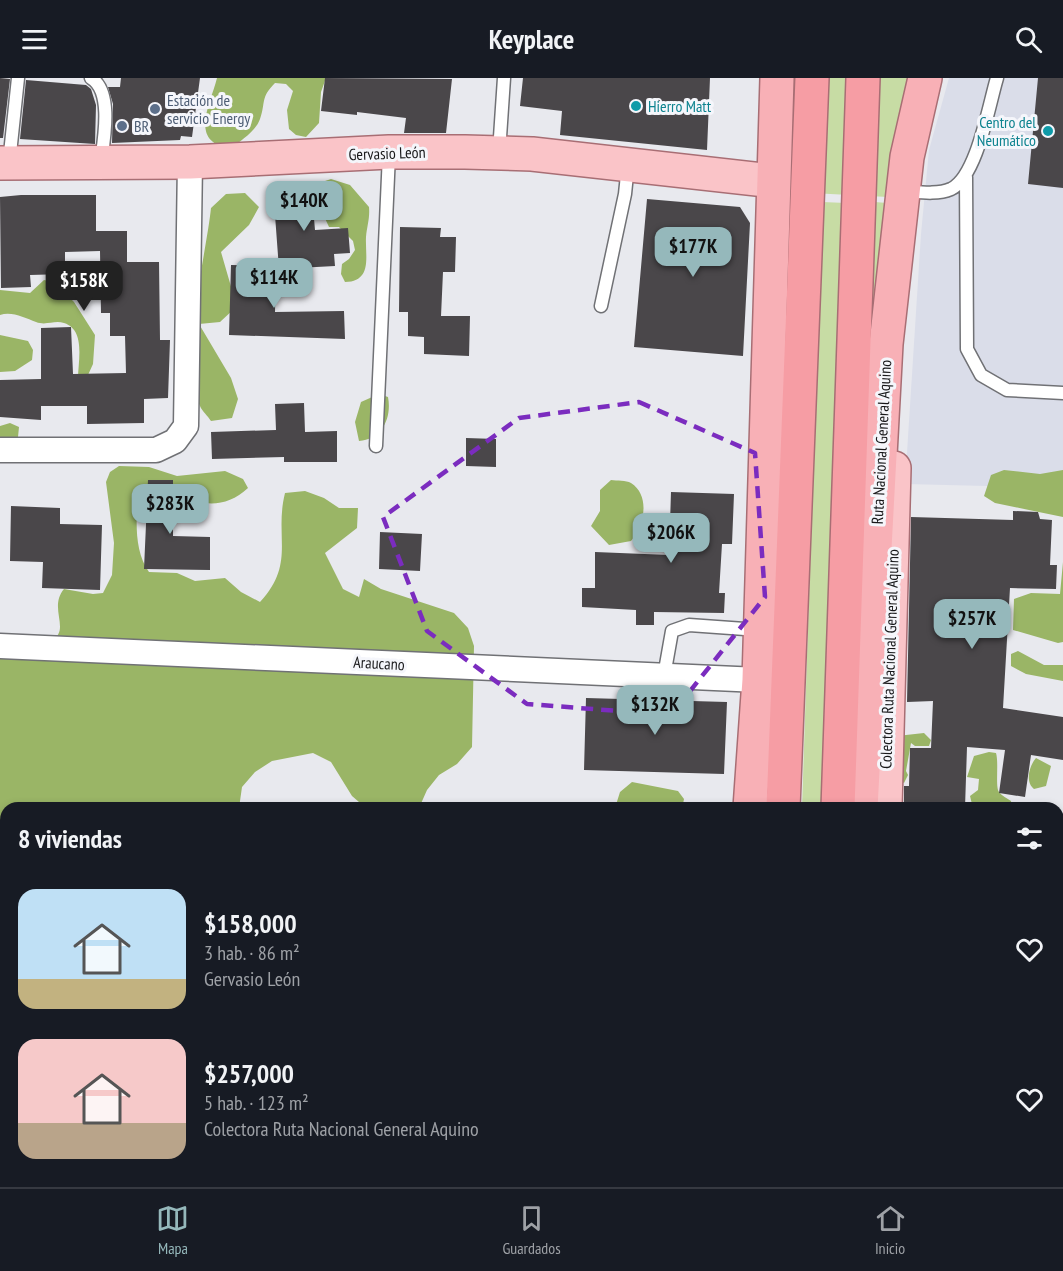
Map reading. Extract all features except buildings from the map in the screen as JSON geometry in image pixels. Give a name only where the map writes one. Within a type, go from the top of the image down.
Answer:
[{"type":"highway","points":[[750,802],[759,680],[777,78]]},
{"type":"highway","points":[[783,802],[812,78]]},
{"type":"highway","name":"Ruta Nacional General Aquino","points":[[838,802],[864,78]]},
{"type":"highway","name":"Ruta Nacional General Aquino","points":[[861,802],[886,345],[912,134],[925,78]]},
{"type":"main road","name":"Gervasio León","points":[[4,163],[190,162],[389,152],[499,153],[628,164],[773,181]]},
{"type":"main road","name":"Colectora Ruta Nacional General Aquino","points":[[885,802],[902,206]]},
{"type":"street","points":[[0,450],[156,450],[174,441],[186,426],[190,162]]},
{"type":"street","name":"Araucano","points":[[0,646],[759,680]]},
{"type":"lane","points":[[4,163],[18,78]]},
{"type":"lane","points":[[91,78],[98,82],[103,94],[105,130],[101,162]]},
{"type":"lane","points":[[499,153],[504,78]]},
{"type":"lane","points":[[997,78],[966,177],[967,349],[981,375],[1007,390],[1063,393]]},
{"type":"lane","points":[[376,446],[389,152]]},
{"type":"lane","points":[[601,306],[625,194],[628,164]]},
{"type":"lane","points":[[902,206],[930,193],[951,188],[966,177]]},
{"type":"lane","points":[[664,676],[672,631],[689,624],[760,630]]},
{"type":"highlighted area","points":[[639,402],[755,453],[765,597],[671,715],[527,704],[427,631],[383,517],[519,418]]},
{"type":"shaded area","points":[[949,78],[1063,78],[1063,488],[905,484],[921,234],[929,150]]},
{"type":"green space","points":[[217,78],[326,78],[321,92],[319,123],[306,137],[296,135],[289,129],[287,110],[293,91],[286,84],[275,83],[265,96],[260,119],[252,131],[232,148],[218,145],[210,139],[205,121]]},
{"type":"green space","points":[[795,78],[910,78],[888,197],[792,192]]},
{"type":"green space","points":[[331,179],[350,185],[369,207],[366,266],[360,277],[354,281],[345,282],[341,274],[342,264],[355,250],[353,241],[339,227],[329,227],[317,201],[322,182]]},
{"type":"green space","points":[[245,193],[259,207],[249,225],[221,252],[232,290],[234,309],[220,322],[199,324],[231,378],[238,399],[232,418],[211,421],[200,406],[194,387],[192,337],[195,309],[211,208],[226,194]]},
{"type":"green space","points":[[822,202],[846,203],[825,802],[802,802]]},
{"type":"green space","points":[[875,202],[887,203],[858,712]]},
{"type":"green space","points":[[44,280],[54,282],[74,302],[95,335],[93,364],[88,375],[78,379],[78,339],[71,327],[60,322],[40,323],[14,314],[0,315],[0,290],[30,293]]},
{"type":"green space","points":[[0,335],[28,341],[33,350],[32,360],[15,371],[0,372]]},
{"type":"green space","points":[[379,394],[388,397],[387,420],[374,436],[359,441],[355,422],[361,402]]},
{"type":"green space","points":[[10,423],[19,427],[18,437],[10,444],[0,442],[0,426]]},
{"type":"green space","points":[[119,466],[149,467],[177,476],[225,471],[243,479],[248,488],[238,496],[216,503],[195,501],[165,483],[145,487],[138,495],[138,545],[149,572],[177,573],[195,581],[225,578],[241,592],[260,602],[278,575],[281,562],[282,509],[285,493],[305,491],[324,498],[339,508],[358,508],[357,528],[325,553],[343,589],[359,597],[364,579],[381,589],[454,613],[468,628],[474,646],[472,747],[457,764],[439,775],[427,790],[422,802],[359,802],[352,796],[331,762],[313,753],[272,761],[255,772],[242,787],[240,802],[0,802],[0,651],[40,644],[57,636],[60,630],[58,604],[64,589],[93,594],[103,593],[112,575],[114,543],[106,482],[110,472]]},
{"type":"green space","points":[[1004,470],[1040,474],[1063,470],[1063,517],[995,503],[984,496],[991,475]]},
{"type":"green space","points":[[611,480],[631,483],[641,495],[643,511],[636,535],[631,541],[609,545],[591,526],[600,511],[600,490]]},
{"type":"green space","points":[[1063,562],[1063,642],[1058,643],[1013,630],[1014,599],[1031,593],[1060,594]]},
{"type":"green space","points":[[1018,651],[1044,665],[1063,665],[1063,681],[1026,674],[1011,666],[1011,654]]},
{"type":"green space","points":[[924,733],[931,740],[929,746],[915,746],[911,743],[906,771],[908,775],[904,783],[895,777],[904,750],[897,736]]},
{"type":"green space","points":[[989,752],[996,753],[998,789],[1011,802],[972,802],[970,796],[978,790],[979,779],[967,777],[974,756]]},
{"type":"green space","points":[[1036,758],[1051,766],[1046,786],[1034,789],[1031,786],[1029,774]]},
{"type":"green space","points":[[632,782],[678,791],[684,799],[683,802],[617,802],[620,792]]},
{"type":"place","name":"Hierro Matt","points":[[636,106]]},
{"type":"place","name":"Estación de servicio Energy","points":[[155,109]]},
{"type":"place","name":"BR","points":[[122,126]]},
{"type":"place","name":"Centro del Neumático","points":[[1048,131]]}]
